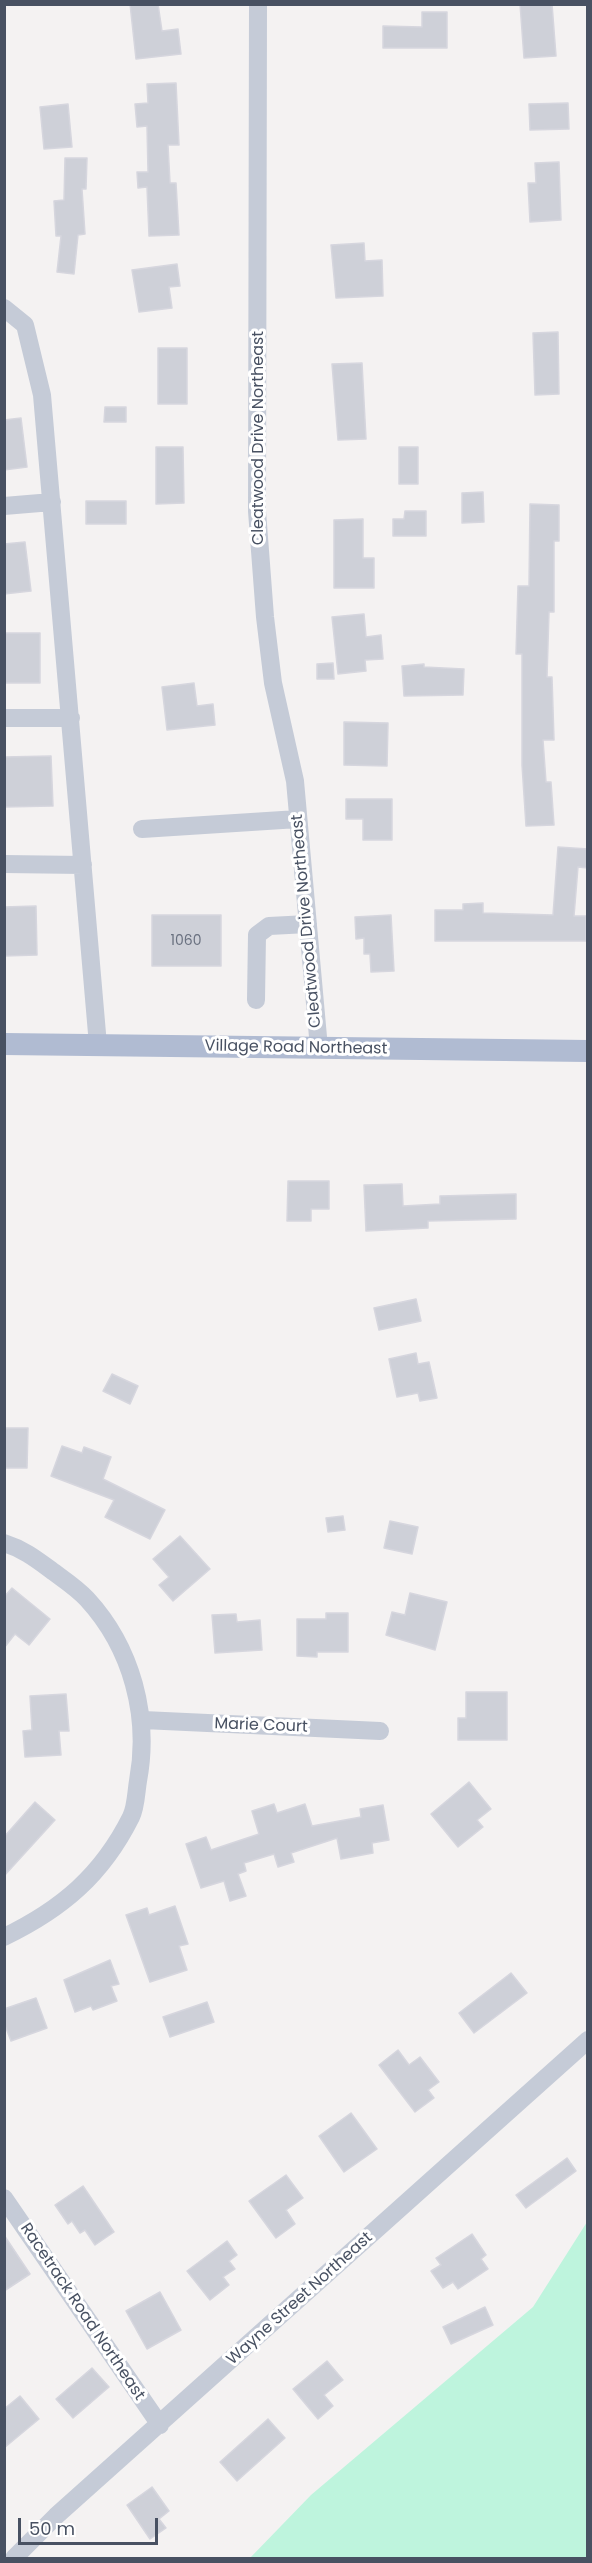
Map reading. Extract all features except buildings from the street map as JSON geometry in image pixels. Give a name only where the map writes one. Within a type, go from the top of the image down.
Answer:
[{"type":"main road","name":"Village Road Northeast","points":[[4,1044],[588,1051]]},
{"type":"street","name":"Cleatwood Drive Northeast","points":[[258,4],[257,511],[264,617],[272,672],[295,781],[319,1048]]},
{"type":"street","points":[[4,308],[25,325],[42,394],[99,1045]]},
{"type":"street","points":[[4,506],[52,502]]},
{"type":"street","points":[[4,718],[71,718]]},
{"type":"street","points":[[142,829],[298,819]]},
{"type":"street","points":[[4,864],[84,865]]},
{"type":"street","points":[[256,1000],[257,935],[269,926],[308,924]]},
{"type":"street","points":[[4,1543],[21,1548],[87,1598],[122,1648],[143,1720],[141,1768],[132,1815],[107,1859],[81,1888],[36,1921],[4,1937]]},
{"type":"street","name":"Marie Court","points":[[143,1720],[380,1731]]},
{"type":"street","name":"Wayne Street Northeast","points":[[14,2559],[56,2516],[160,2426],[588,2040]]},
{"type":"street","name":"Racetrack Road Northeast","points":[[4,2198],[160,2426]]},
{"type":"green space","points":[[587,2222],[587,2558],[250,2558],[311,2495],[533,2307]]}]
